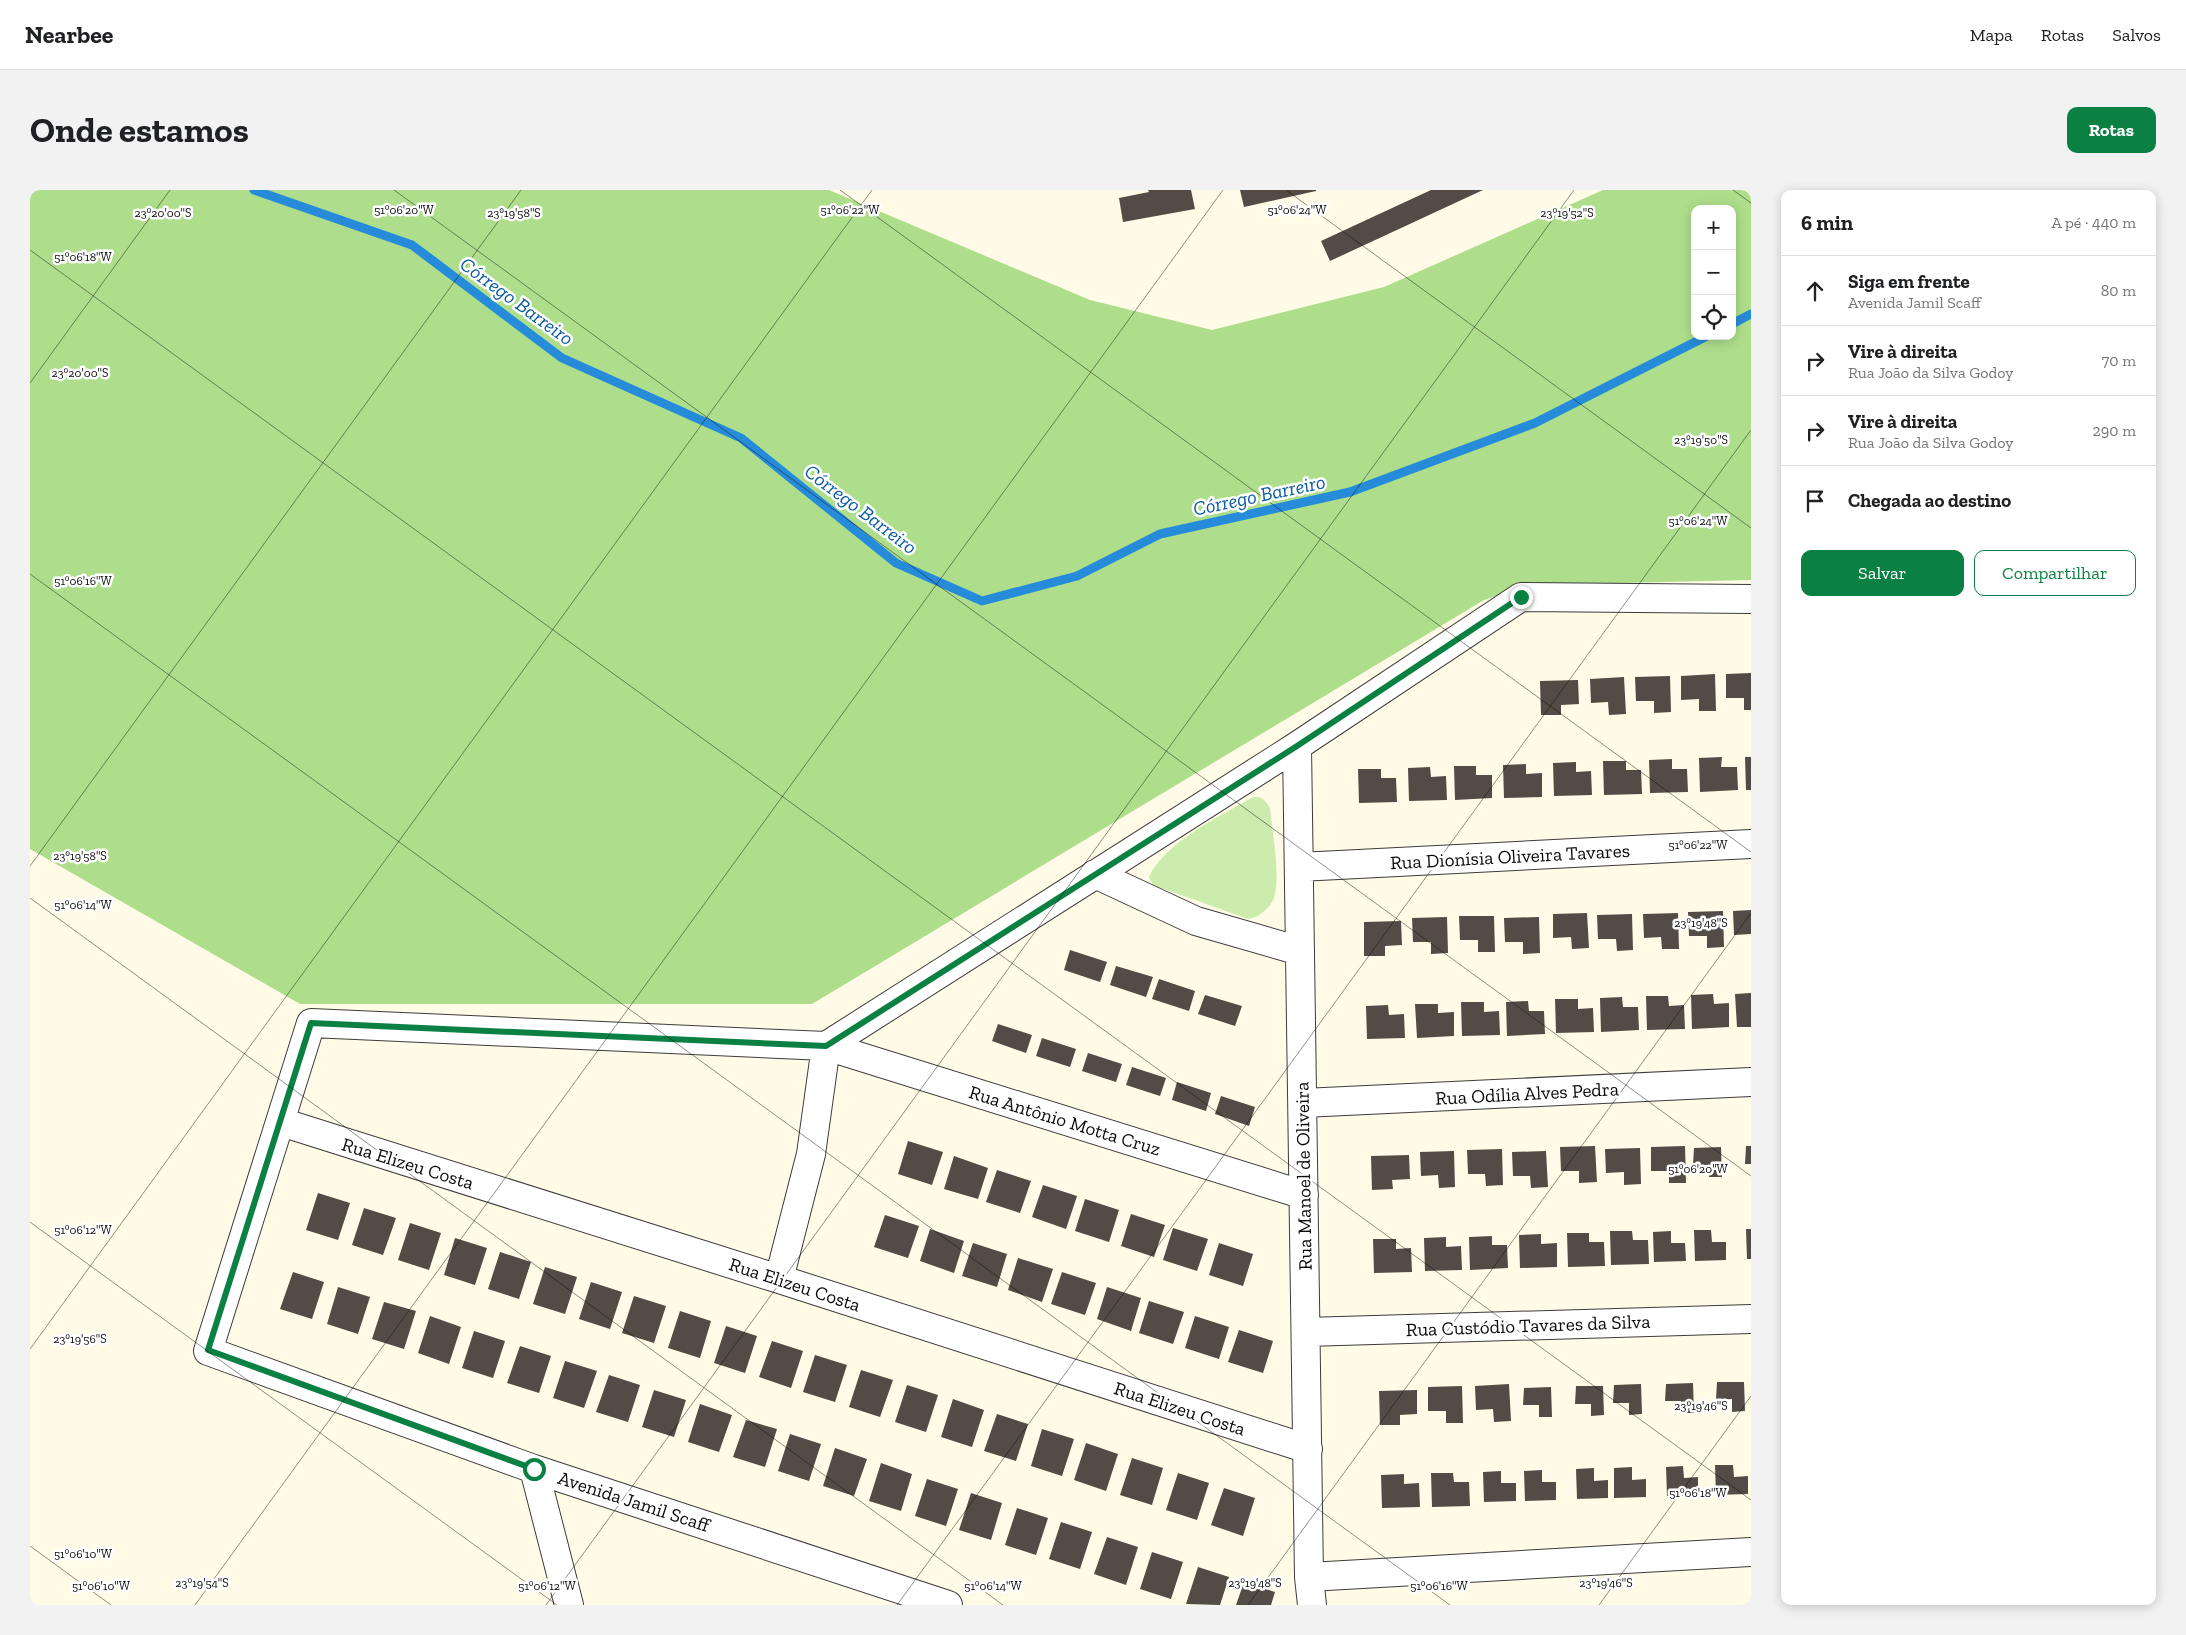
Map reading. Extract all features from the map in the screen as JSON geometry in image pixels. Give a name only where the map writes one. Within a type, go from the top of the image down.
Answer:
[{"type":"street","points":[[780,1279],[811,1154],[826,1046],[1297,746],[1521,597],[1751,599]]},
{"type":"street","name":"Rua Manoel de Oliveira","points":[[1297,746],[1309,1577],[1312,1605]]},
{"type":"street","name":"Rua Dionísia Oliveira Tavares","points":[[1299,867],[1751,844]]},
{"type":"street","points":[[1095,874],[1196,921],[1300,951]]},
{"type":"street","name":"Rua Antônio Motta Cruz","points":[[281,1122],[311,1023],[826,1046],[1304,1195]]},
{"type":"street","name":"Rua Odília Alves Pedra","points":[[1302,1103],[1751,1082]]},
{"type":"street","name":"Rua Elizeu Costa","points":[[281,1122],[780,1279],[1308,1449]]},
{"type":"street","name":"Avenida Jamil Scaff","points":[[281,1122],[208,1350],[534,1469],[948,1605]]},
{"type":"street","name":"Rua Custódio Tavares da Silva","points":[[1306,1332],[1751,1319]]},
{"type":"street","points":[[534,1469],[569,1605]]},
{"type":"street","points":[[1309,1577],[1751,1552]]},
{"type":"green space","points":[[30,190],[829,190],[1090,300],[1212,330],[1384,287],[1603,190],[1751,190],[1751,580],[1530,585],[1484,600],[812,1004],[300,1004],[30,849]]},
{"type":"green space","points":[[1253,797],[1263,799],[1270,808],[1275,853],[1276,889],[1272,902],[1264,912],[1248,919],[1153,885],[1149,877],[1167,853],[1194,831]]},
{"type":"building","points":[[1148,190],[1191,190],[1195,209],[1123,222],[1119,198],[1149,192]]},
{"type":"building","points":[[1240,190],[1316,190],[1316,191],[1244,207]]},
{"type":"building","points":[[1431,190],[1483,190],[1330,261],[1321,241]]},
{"type":"building","points":[[1751,673],[1751,710],[1744,710],[1744,698],[1726,698],[1726,674]]},
{"type":"building","points":[[1715,674],[1716,711],[1699,711],[1699,699],[1681,700],[1681,676]]},
{"type":"building","points":[[1670,676],[1671,712],[1654,713],[1654,701],[1636,701],[1635,677]]},
{"type":"building","points":[[1624,677],[1626,714],[1609,715],[1608,702],[1591,703],[1590,679]]},
{"type":"building","points":[[1578,680],[1579,704],[1561,705],[1561,715],[1541,715],[1540,681]]},
{"type":"building","points":[[1722,757],[1721,767],[1737,767],[1738,790],[1700,792],[1699,758]]},
{"type":"building","points":[[1745,757],[1751,757],[1751,790],[1746,790]]},
{"type":"building","points":[[1672,759],[1672,769],[1687,769],[1688,792],[1650,793],[1649,760]]},
{"type":"building","points":[[1603,761],[1626,761],[1626,770],[1641,770],[1642,794],[1604,795]]},
{"type":"building","points":[[1576,762],[1576,772],[1591,771],[1592,795],[1554,796],[1553,763]]},
{"type":"building","points":[[1526,764],[1526,774],[1542,773],[1542,797],[1504,798],[1503,765]]},
{"type":"building","points":[[1454,766],[1476,766],[1476,775],[1492,775],[1492,798],[1455,800]]},
{"type":"building","points":[[1430,767],[1431,777],[1446,776],[1447,800],[1409,801],[1408,768]]},
{"type":"building","points":[[1358,769],[1381,769],[1381,778],[1396,778],[1397,802],[1359,803]]},
{"type":"building","points":[[1751,910],[1751,934],[1734,935],[1733,911]]},
{"type":"building","points":[[1723,911],[1724,947],[1707,948],[1707,936],[1689,936],[1688,912]]},
{"type":"building","points":[[1587,913],[1589,948],[1572,949],[1571,937],[1553,938],[1553,914]]},
{"type":"building","points":[[1678,913],[1679,949],[1662,949],[1661,937],[1644,938],[1643,914]]},
{"type":"building","points":[[1632,914],[1633,950],[1617,951],[1616,939],[1598,939],[1597,915]]},
{"type":"building","points":[[1459,916],[1494,916],[1495,952],[1478,952],[1478,940],[1460,940]]},
{"type":"building","points":[[1447,917],[1448,953],[1431,954],[1431,942],[1413,942],[1412,918]]},
{"type":"building","points":[[1539,917],[1540,953],[1523,954],[1523,942],[1505,942],[1504,918]]},
{"type":"building","points":[[1401,921],[1402,945],[1385,946],[1385,956],[1364,956],[1364,922]]},
{"type":"building","points":[[1070,950],[1107,962],[1100,982],[1064,970]]},
{"type":"building","points":[[1116,966],[1153,977],[1146,997],[1110,985]]},
{"type":"building","points":[[1159,979],[1195,991],[1189,1011],[1152,999]]},
{"type":"building","points":[[1751,993],[1751,1027],[1737,1027],[1735,994]]},
{"type":"building","points":[[1713,994],[1714,1004],[1729,1003],[1729,1027],[1692,1029],[1691,995]]},
{"type":"building","points":[[1205,995],[1242,1006],[1235,1026],[1198,1014]]},
{"type":"building","points":[[1646,996],[1668,996],[1669,1006],[1684,1005],[1685,1029],[1647,1030]]},
{"type":"building","points":[[1622,997],[1623,1007],[1638,1007],[1639,1030],[1601,1032],[1600,998]]},
{"type":"building","points":[[1555,999],[1578,999],[1578,1009],[1593,1008],[1594,1032],[1556,1033]]},
{"type":"building","points":[[1528,1001],[1529,1011],[1544,1011],[1545,1034],[1507,1036],[1506,1002]]},
{"type":"building","points":[[1461,1002],[1484,1002],[1484,1012],[1499,1011],[1500,1035],[1462,1036]]},
{"type":"building","points":[[1415,1004],[1438,1004],[1438,1013],[1454,1012],[1454,1036],[1417,1038]]},
{"type":"building","points":[[1388,1005],[1389,1015],[1404,1014],[1405,1038],[1367,1039],[1366,1006]]},
{"type":"building","points":[[998,1024],[1032,1035],[1026,1053],[992,1041]]},
{"type":"building","points":[[1042,1038],[1076,1049],[1070,1067],[1036,1056]]},
{"type":"building","points":[[1088,1053],[1122,1064],[1116,1082],[1082,1071]]},
{"type":"building","points":[[1132,1067],[1166,1078],[1160,1096],[1126,1085]]},
{"type":"building","points":[[1177,1082],[1211,1093],[1206,1111],[1172,1100]]},
{"type":"building","points":[[1221,1096],[1255,1107],[1249,1126],[1215,1114]]},
{"type":"building","points":[[908,1141],[943,1152],[932,1185],[898,1174]]},
{"type":"building","points":[[1595,1146],[1597,1182],[1579,1183],[1579,1171],[1561,1171],[1560,1147]]},
{"type":"building","points":[[1685,1146],[1686,1183],[1669,1183],[1669,1171],[1651,1171],[1651,1147]]},
{"type":"building","points":[[1746,1146],[1751,1146],[1751,1164],[1745,1164]]},
{"type":"building","points":[[1721,1147],[1722,1177],[1709,1177],[1708,1165],[1693,1165],[1694,1148]]},
{"type":"building","points":[[1640,1148],[1641,1184],[1624,1185],[1624,1172],[1606,1173],[1605,1149]]},
{"type":"building","points":[[1502,1149],[1503,1185],[1486,1186],[1485,1174],[1468,1174],[1467,1150]]},
{"type":"building","points":[[1454,1151],[1455,1187],[1439,1188],[1438,1175],[1421,1176],[1420,1152]]},
{"type":"building","points":[[1546,1151],[1548,1187],[1531,1188],[1530,1176],[1513,1176],[1512,1152]]},
{"type":"building","points":[[1409,1155],[1410,1179],[1392,1180],[1393,1189],[1372,1190],[1371,1156]]},
{"type":"building","points":[[954,1156],[988,1168],[978,1199],[944,1189]]},
{"type":"building","points":[[997,1170],[1031,1181],[1020,1213],[986,1202]]},
{"type":"building","points":[[1043,1185],[1077,1196],[1066,1229],[1032,1217]]},
{"type":"building","points":[[318,1193],[350,1203],[338,1240],[306,1230]]},
{"type":"building","points":[[1085,1199],[1119,1210],[1109,1242],[1075,1231]]},
{"type":"building","points":[[364,1208],[396,1218],[383,1255],[352,1245]]},
{"type":"building","points":[[1131,1214],[1165,1225],[1154,1257],[1121,1246]]},
{"type":"building","points":[[885,1215],[919,1226],[908,1258],[874,1247]]},
{"type":"building","points":[[410,1223],[441,1233],[429,1270],[398,1260]]},
{"type":"building","points":[[1173,1228],[1208,1239],[1197,1271],[1163,1260]]},
{"type":"building","points":[[930,1229],[964,1241],[954,1273],[920,1261]]},
{"type":"building","points":[[1746,1229],[1751,1229],[1751,1259],[1747,1259]]},
{"type":"building","points":[[1694,1230],[1711,1230],[1712,1242],[1726,1242],[1726,1260],[1695,1261]]},
{"type":"building","points":[[1610,1231],[1632,1231],[1633,1240],[1648,1240],[1649,1264],[1611,1265]]},
{"type":"building","points":[[1671,1231],[1671,1243],[1685,1243],[1686,1261],[1654,1262],[1653,1232]]},
{"type":"building","points":[[1567,1233],[1589,1233],[1589,1242],[1604,1242],[1605,1266],[1568,1267]]},
{"type":"building","points":[[1541,1234],[1541,1244],[1557,1243],[1557,1267],[1520,1268],[1519,1235]]},
{"type":"building","points":[[1492,1236],[1492,1245],[1507,1245],[1508,1268],[1470,1270],[1469,1237]]},
{"type":"building","points":[[1446,1237],[1446,1247],[1461,1246],[1462,1270],[1425,1271],[1424,1238]]},
{"type":"building","points":[[455,1238],[487,1248],[475,1285],[444,1275]]},
{"type":"building","points":[[1373,1239],[1396,1239],[1396,1249],[1411,1248],[1412,1272],[1374,1273]]},
{"type":"building","points":[[973,1243],[1007,1254],[997,1287],[962,1276]]},
{"type":"building","points":[[1219,1243],[1253,1254],[1243,1286],[1209,1275]]},
{"type":"building","points":[[500,1252],[531,1262],[519,1299],[488,1289]]},
{"type":"building","points":[[1018,1258],[1053,1269],[1042,1302],[1008,1290]]},
{"type":"building","points":[[545,1267],[577,1277],[565,1314],[533,1304]]},
{"type":"building","points":[[293,1272],[324,1282],[312,1319],[280,1309]]},
{"type":"building","points":[[1062,1272],[1096,1283],[1085,1315],[1051,1304]]},
{"type":"building","points":[[591,1282],[622,1292],[610,1329],[579,1319]]},
{"type":"building","points":[[338,1287],[370,1297],[358,1334],[327,1324]]},
{"type":"building","points":[[1107,1287],[1141,1298],[1131,1331],[1097,1319]]},
{"type":"building","points":[[634,1296],[666,1306],[654,1343],[622,1333]]},
{"type":"building","points":[[1149,1301],[1184,1312],[1173,1344],[1139,1333]]},
{"type":"building","points":[[384,1302],[416,1311],[404,1349],[372,1339]]},
{"type":"building","points":[[680,1311],[711,1321],[700,1358],[668,1348]]},
{"type":"building","points":[[430,1316],[461,1327],[449,1364],[418,1353]]},
{"type":"building","points":[[1195,1316],[1229,1327],[1219,1359],[1185,1348]]},
{"type":"building","points":[[726,1326],[757,1336],[745,1373],[714,1363]]},
{"type":"building","points":[[1239,1330],[1273,1341],[1263,1373],[1228,1362]]},
{"type":"building","points":[[474,1331],[505,1341],[493,1378],[462,1368]]},
{"type":"building","points":[[772,1341],[803,1351],[791,1388],[759,1377]]},
{"type":"building","points":[[520,1346],[551,1356],[539,1393],[507,1383]]},
{"type":"building","points":[[815,1355],[847,1365],[835,1402],[803,1392]]},
{"type":"building","points":[[565,1361],[597,1371],[584,1408],[553,1398]]},
{"type":"building","points":[[861,1370],[893,1380],[880,1417],[849,1407]]},
{"type":"building","points":[[609,1375],[640,1385],[628,1422],[596,1412]]},
{"type":"building","points":[[1717,1382],[1744,1382],[1745,1411],[1732,1412],[1732,1399],[1716,1400]]},
{"type":"building","points":[[1693,1383],[1694,1413],[1681,1413],[1681,1401],[1665,1401],[1666,1384]]},
{"type":"building","points":[[1509,1384],[1511,1421],[1494,1422],[1493,1409],[1476,1410],[1475,1386]]},
{"type":"building","points":[[1641,1384],[1642,1414],[1629,1415],[1629,1403],[1613,1403],[1614,1385]]},
{"type":"building","points":[[907,1385],[938,1395],[926,1432],[895,1422]]},
{"type":"building","points":[[1462,1386],[1463,1423],[1446,1423],[1446,1411],[1428,1411],[1428,1387]]},
{"type":"building","points":[[1576,1386],[1603,1386],[1604,1415],[1591,1416],[1591,1404],[1575,1404]]},
{"type":"building","points":[[1551,1387],[1552,1417],[1539,1417],[1539,1405],[1523,1405],[1524,1388]]},
{"type":"building","points":[[654,1390],[686,1400],[674,1437],[642,1427]]},
{"type":"building","points":[[1417,1390],[1417,1414],[1400,1415],[1400,1425],[1380,1425],[1379,1391]]},
{"type":"building","points":[[953,1399],[984,1410],[972,1447],[941,1437]]},
{"type":"building","points":[[700,1404],[732,1415],[719,1452],[688,1442]]},
{"type":"building","points":[[997,1414],[1028,1424],[1016,1461],[984,1451]]},
{"type":"building","points":[[746,1420],[777,1429],[765,1467],[733,1457]]},
{"type":"building","points":[[1042,1429],[1074,1439],[1062,1476],[1031,1466]]},
{"type":"building","points":[[790,1434],[821,1444],[809,1481],[778,1471]]},
{"type":"building","points":[[1086,1443],[1118,1454],[1106,1491],[1074,1480]]},
{"type":"building","points":[[835,1448],[867,1459],[854,1496],[823,1486]]},
{"type":"building","points":[[1132,1458],[1163,1468],[1152,1505],[1120,1495]]},
{"type":"building","points":[[881,1463],[912,1474],[901,1511],[869,1501]]},
{"type":"building","points":[[1715,1465],[1733,1465],[1734,1477],[1748,1476],[1748,1494],[1716,1495]]},
{"type":"building","points":[[1683,1466],[1684,1478],[1698,1477],[1698,1496],[1667,1496],[1666,1467]]},
{"type":"building","points":[[1632,1467],[1632,1480],[1646,1479],[1646,1497],[1614,1498],[1614,1468]]},
{"type":"building","points":[[1594,1468],[1594,1481],[1608,1480],[1608,1498],[1577,1499],[1576,1469]]},
{"type":"building","points":[[1542,1470],[1542,1482],[1556,1482],[1556,1500],[1525,1501],[1524,1471]]},
{"type":"building","points":[[1501,1471],[1501,1483],[1516,1483],[1516,1501],[1484,1502],[1483,1472]]},
{"type":"building","points":[[1178,1473],[1209,1483],[1197,1520],[1166,1510]]},
{"type":"building","points":[[1431,1473],[1453,1473],[1454,1482],[1469,1482],[1470,1506],[1432,1507]]},
{"type":"building","points":[[1404,1474],[1404,1484],[1419,1483],[1420,1507],[1382,1508],[1381,1475]]},
{"type":"building","points":[[927,1479],[958,1489],[946,1526],[915,1516]]},
{"type":"building","points":[[1224,1488],[1255,1498],[1243,1536],[1211,1525]]},
{"type":"building","points":[[971,1493],[1002,1503],[991,1540],[959,1530]]},
{"type":"building","points":[[1017,1508],[1048,1518],[1036,1555],[1005,1545]]},
{"type":"building","points":[[1061,1522],[1092,1532],[1080,1569],[1049,1559]]},
{"type":"building","points":[[1107,1537],[1138,1547],[1126,1585],[1094,1574]]},
{"type":"building","points":[[1152,1552],[1183,1562],[1171,1599],[1140,1589]]},
{"type":"building","points":[[1198,1567],[1229,1577],[1220,1605],[1186,1604]]},
{"type":"building","points":[[1244,1582],[1275,1592],[1271,1605],[1236,1605]]},
{"type":"waterway","name":"Córrego Barreiro","points":[[254,190],[412,245],[562,358],[741,438],[896,563],[982,601],[1077,576],[1160,534],[1350,492],[1535,423],[1699,340]]},
{"type":"waterway","name":"Córrego Barreiro","points":[[1736,322],[1751,314]]},
{"type":"route","points":[[534,1469],[208,1350],[311,1023],[826,1046],[1297,746],[1521,597]]}]
